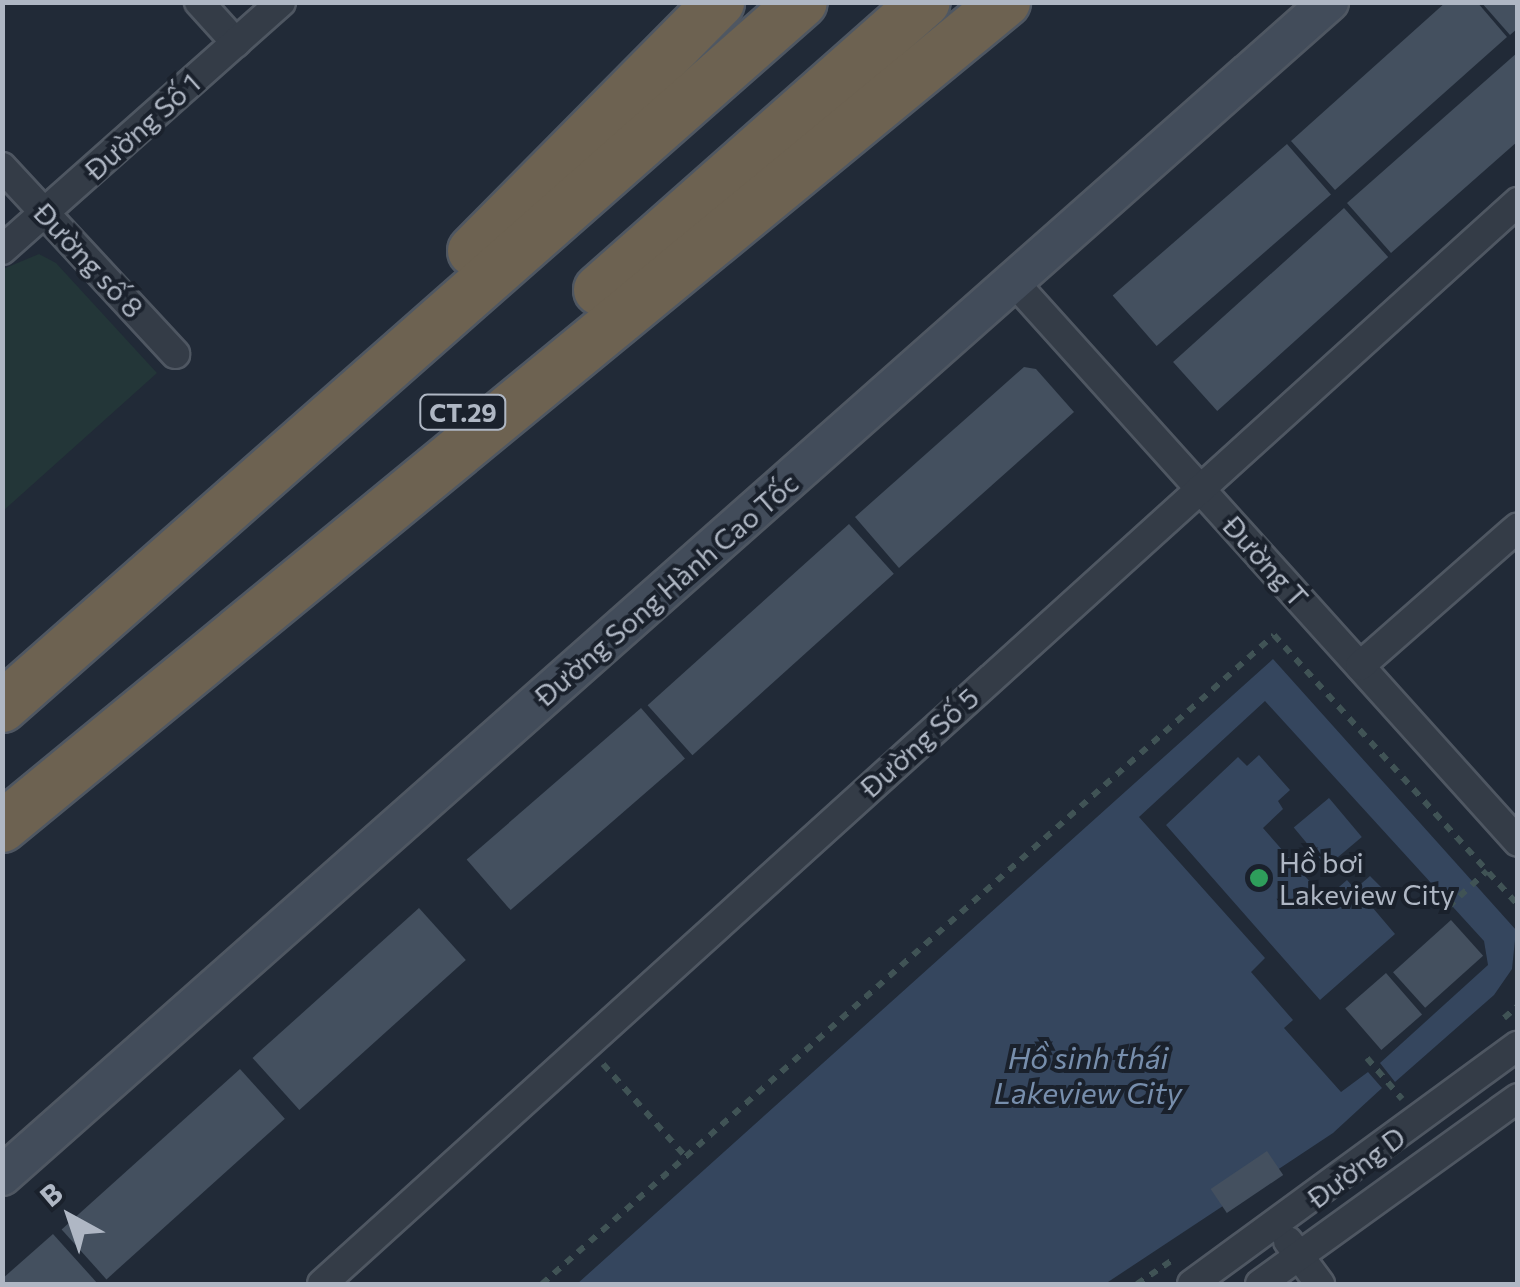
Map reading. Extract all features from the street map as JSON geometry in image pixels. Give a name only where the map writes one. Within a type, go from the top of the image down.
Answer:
[{"type":"highway","points":[[2,704],[326,400],[719,2]]},
{"type":"highway","name":"CT.29","points":[[2,704],[802,2]]},
{"type":"highway","name":"CT.29","points":[[2,825],[925,2]]},
{"type":"highway","points":[[2,825],[1005,2]]},
{"type":"main road","name":"Đường Song Hành Cao Tốc","points":[[2,1176],[1328,2]]},
{"type":"street","points":[[199,2],[236,42]]},
{"type":"street","name":"Đường Số 1","points":[[2,250],[281,2]]},
{"type":"street","name":"Đường số 8","points":[[2,167],[175,354]]},
{"type":"street","name":"Đường Số 5","points":[[322,1284],[1518,202]]},
{"type":"street","name":"Đường T","points":[[1014,282],[1518,842]]},
{"type":"street","points":[[1360,666],[1518,527]]},
{"type":"street","name":"Đường D","points":[[1192,1284],[1518,1045]]},
{"type":"street","name":"Đường D","points":[[1260,1284],[1518,1098]]},
{"type":"street","points":[[1276,1226],[1320,1284]]},
{"type":"path","points":[[542,1284],[1274,635],[1518,904]]},
{"type":"path","points":[[1448,907],[1487,870]]},
{"type":"path","points":[[586,1045],[686,1157]]},
{"type":"path","points":[[1368,1058],[1403,1101]]},
{"type":"shaded area","points":[[39,254],[56,263],[157,373],[3,511],[3,269]]},
{"type":"water","name":"Hồ sinh thái Lakeview City","points":[[1273,659],[1516,930],[1512,969],[1494,995],[1395,1082],[1380,1063],[1488,965],[1484,941],[1265,701],[1139,817],[1265,958],[1251,972],[1293,1020],[1284,1028],[1341,1092],[1368,1072],[1382,1088],[1333,1133],[1105,1284],[577,1284]]},
{"type":"water","name":"Hồ bơi Lakeview City","points":[[1259,755],[1290,790],[1278,801],[1283,809],[1263,828],[1325,899],[1347,880],[1355,889],[1370,876],[1381,887],[1367,901],[1395,934],[1320,1000],[1166,825],[1238,757],[1247,766]]},
{"type":"water","points":[[1329,798],[1362,837],[1327,867],[1294,828]]},
{"type":"building","points":[[1446,2],[1477,2],[1507,37],[1335,190],[1291,141]]},
{"type":"building","points":[[1481,2],[1518,2],[1518,28],[1510,35]]},
{"type":"building","points":[[1518,52],[1518,141],[1391,253],[1347,203]]},
{"type":"building","points":[[1287,144],[1331,195],[1157,346],[1113,296]]},
{"type":"building","points":[[1344,208],[1388,257],[1217,411],[1173,362]]},
{"type":"building","points":[[1024,367],[1036,369],[1074,412],[899,568],[855,517]]},
{"type":"building","points":[[849,524],[894,574],[692,755],[648,705]]},
{"type":"building","points":[[641,708],[685,759],[511,910],[467,860]]},
{"type":"building","points":[[419,908],[466,960],[299,1110],[253,1058]]},
{"type":"building","points":[[1451,920],[1483,956],[1425,1008],[1393,972]]},
{"type":"building","points":[[1386,973],[1422,1015],[1381,1050],[1345,1008]]},
{"type":"building","points":[[240,1069],[285,1119],[106,1279],[62,1230]]},
{"type":"building","points":[[1267,1151],[1283,1175],[1227,1213],[1211,1189]]},
{"type":"building","points":[[53,1234],[98,1284],[2,1284],[2,1279]]},
{"type":"place","name":"Hồ bơi Lakeview City","points":[[1259,878]]}]
